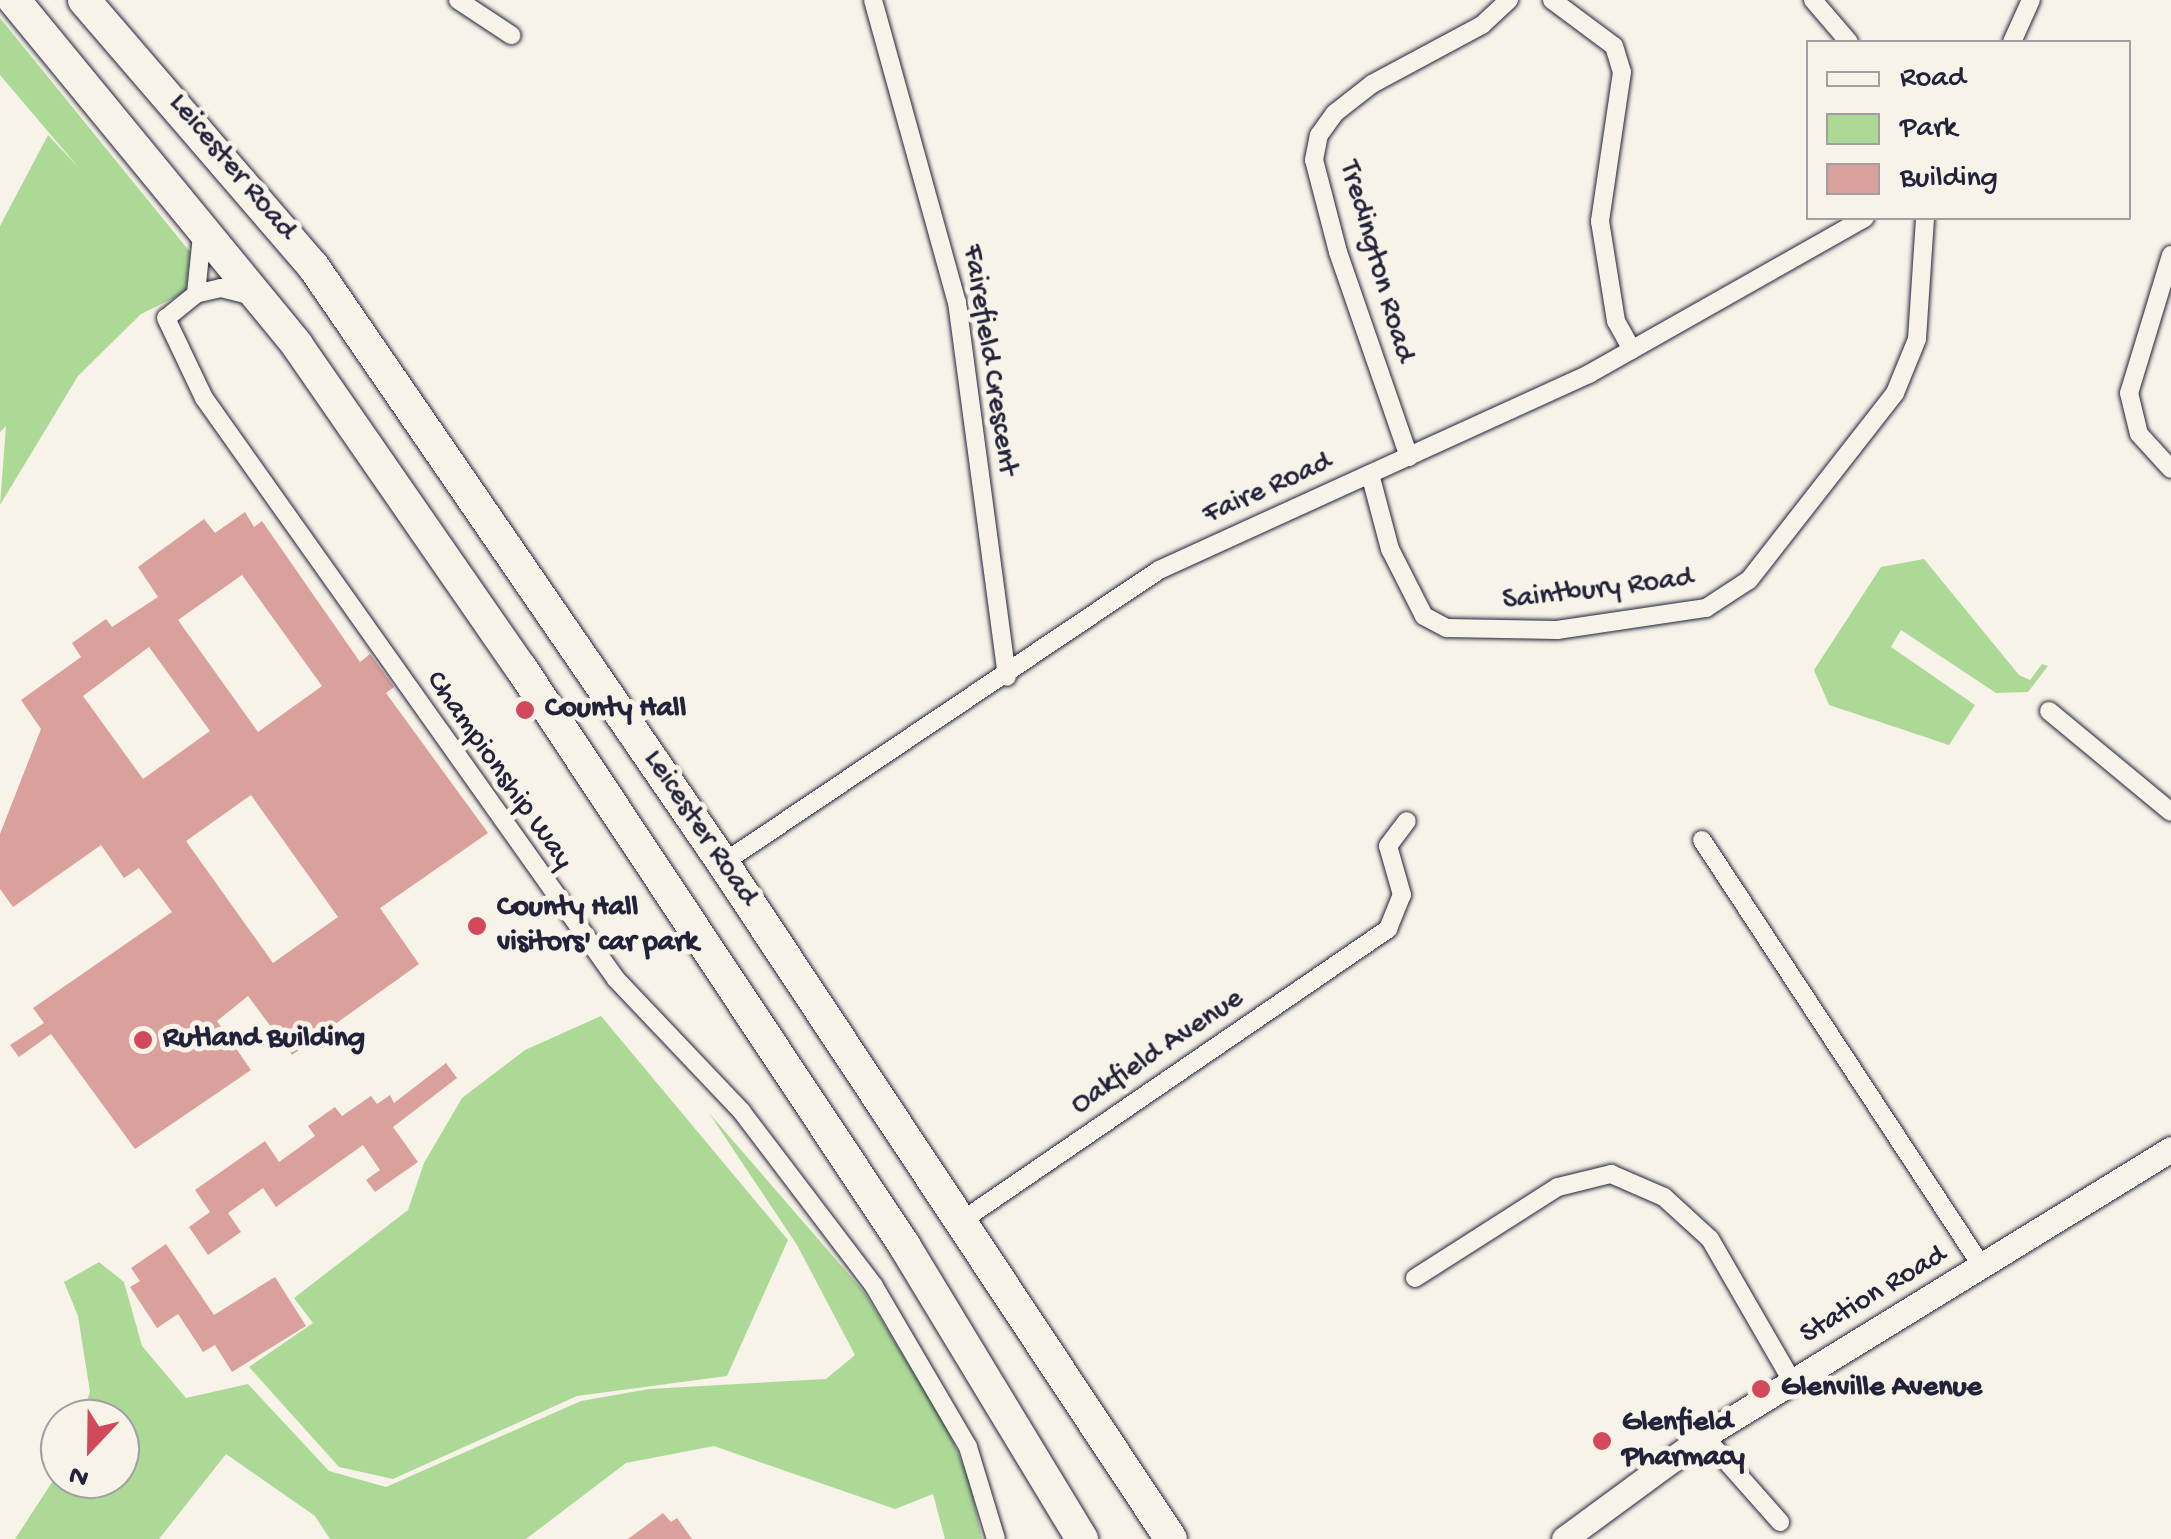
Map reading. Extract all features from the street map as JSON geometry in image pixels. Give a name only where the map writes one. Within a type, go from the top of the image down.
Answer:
[{"type":"highway","name":"Leicester Road","points":[[14,0],[263,298],[762,1029],[904,1245],[1082,1539]]},
{"type":"highway","name":"Leicester Road","points":[[84,0],[312,266],[723,863],[1171,1539]]},
{"type":"street","points":[[458,0],[510,35]]},
{"type":"street","name":"Fairefield Crescent","points":[[873,0],[956,302],[1007,676]]},
{"type":"street","name":"Tredington Road","points":[[1409,456],[1338,252],[1314,160],[1319,135],[1335,112],[1372,84],[1482,25],[1509,0]]},
{"type":"street","points":[[1552,0],[1614,46],[1622,72],[1600,222],[1616,321],[1632,350]]},
{"type":"street","points":[[1813,0],[1847,40]]},
{"type":"street","points":[[2013,40],[2032,0]]},
{"type":"street","name":"Faire Road","points":[[723,863],[1160,570],[1632,350],[1862,220]]},
{"type":"street","name":"Saintbury Road","points":[[1370,474],[1390,549],[1424,616],[1447,628],[1557,630],[1706,608],[1749,580],[1895,393],[1917,339],[1926,220]]},
{"type":"street","points":[[202,226],[196,294],[221,288],[263,298]]},
{"type":"street","points":[[2171,255],[2129,393],[2140,434],[2171,469]]},
{"type":"street","name":"Championship Way","points":[[196,294],[166,318],[204,398],[616,980],[742,1112],[874,1286],[968,1447],[996,1539]]},
{"type":"street","points":[[2049,710],[2171,812]]},
{"type":"street","name":"Oakfield Avenue","points":[[960,1222],[1388,930],[1402,894],[1388,863],[1388,846],[1407,821]]},
{"type":"street","points":[[1702,840],[1983,1268]]},
{"type":"street","name":"Station Road","points":[[1564,1539],[1704,1436],[2171,1149]]},
{"type":"street","points":[[1415,1278],[1558,1187],[1612,1174],[1664,1197],[1710,1239],[1793,1383]]},
{"type":"street","points":[[1704,1436],[1780,1522]]},
{"type":"green space","points":[[0,18],[190,252],[186,292],[141,314],[78,376],[0,505],[6,426],[0,432],[0,226],[48,135],[79,168],[0,75]]},
{"type":"green space","points":[[1924,559],[2019,675],[2030,680],[2042,664],[2048,666],[2028,692],[1996,693],[1901,630],[1891,647],[1975,705],[1949,745],[1829,705],[1814,670],[1881,567]]},
{"type":"green space","points":[[601,1016],[788,1240],[727,1376],[577,1396],[393,1479],[339,1467],[249,1367],[313,1323],[294,1298],[408,1210],[424,1163],[462,1098],[525,1050]]},
{"type":"green space","points":[[709,1113],[864,1292],[946,1426],[969,1479],[982,1539],[945,1539],[933,1494],[895,1509],[714,1446],[626,1463],[526,1539],[330,1539],[315,1516],[226,1454],[159,1539],[15,1539],[41,1499],[140,1499],[140,1399],[87,1399],[90,1392],[78,1316],[64,1282],[99,1262],[124,1282],[142,1346],[186,1398],[248,1384],[329,1471],[386,1487],[581,1401],[649,1389],[826,1379],[855,1355],[797,1245]]},
{"type":"building","points":[[245,512],[254,527],[262,521],[360,662],[370,654],[394,687],[386,693],[488,833],[380,908],[419,964],[292,1055],[248,996],[217,1021],[251,1070],[135,1149],[51,1034],[19,1057],[10,1045],[44,1023],[33,1008],[172,912],[139,868],[124,878],[101,845],[13,907],[0,889],[0,834],[41,729],[21,700],[81,657],[72,643],[106,619],[112,627],[158,597],[138,567],[204,519],[215,533]],"holes":[[[242,575],[322,686],[258,732],[178,620]],[[149,647],[210,731],[143,779],[83,696]],[[251,795],[338,917],[273,963],[186,841]]]},
{"type":"building","points":[[446,1063],[457,1078],[393,1127],[418,1162],[375,1192],[366,1180],[380,1170],[363,1145],[276,1207],[263,1188],[228,1213],[241,1232],[208,1255],[189,1227],[210,1212],[195,1190],[265,1141],[279,1162],[315,1136],[308,1126],[335,1107],[342,1116],[371,1096],[377,1104],[390,1095],[394,1103]]},
{"type":"building","points":[[166,1244],[214,1315],[275,1277],[306,1326],[232,1372],[215,1345],[203,1352],[178,1314],[157,1328],[130,1287],[140,1281],[131,1268]]},
{"type":"building","points":[[663,1513],[671,1522],[677,1518],[692,1539],[628,1539]]},
{"type":"place","name":"County Hall","points":[[525,710]]},
{"type":"place","name":"County Hall visitors' car park","points":[[477,926]]},
{"type":"place","name":"Rutland Building","points":[[143,1040]]},
{"type":"place","name":"Glenville Avenue","points":[[1761,1389]]},
{"type":"place","name":"Glenfield Pharmacy","points":[[1602,1441]]}]
